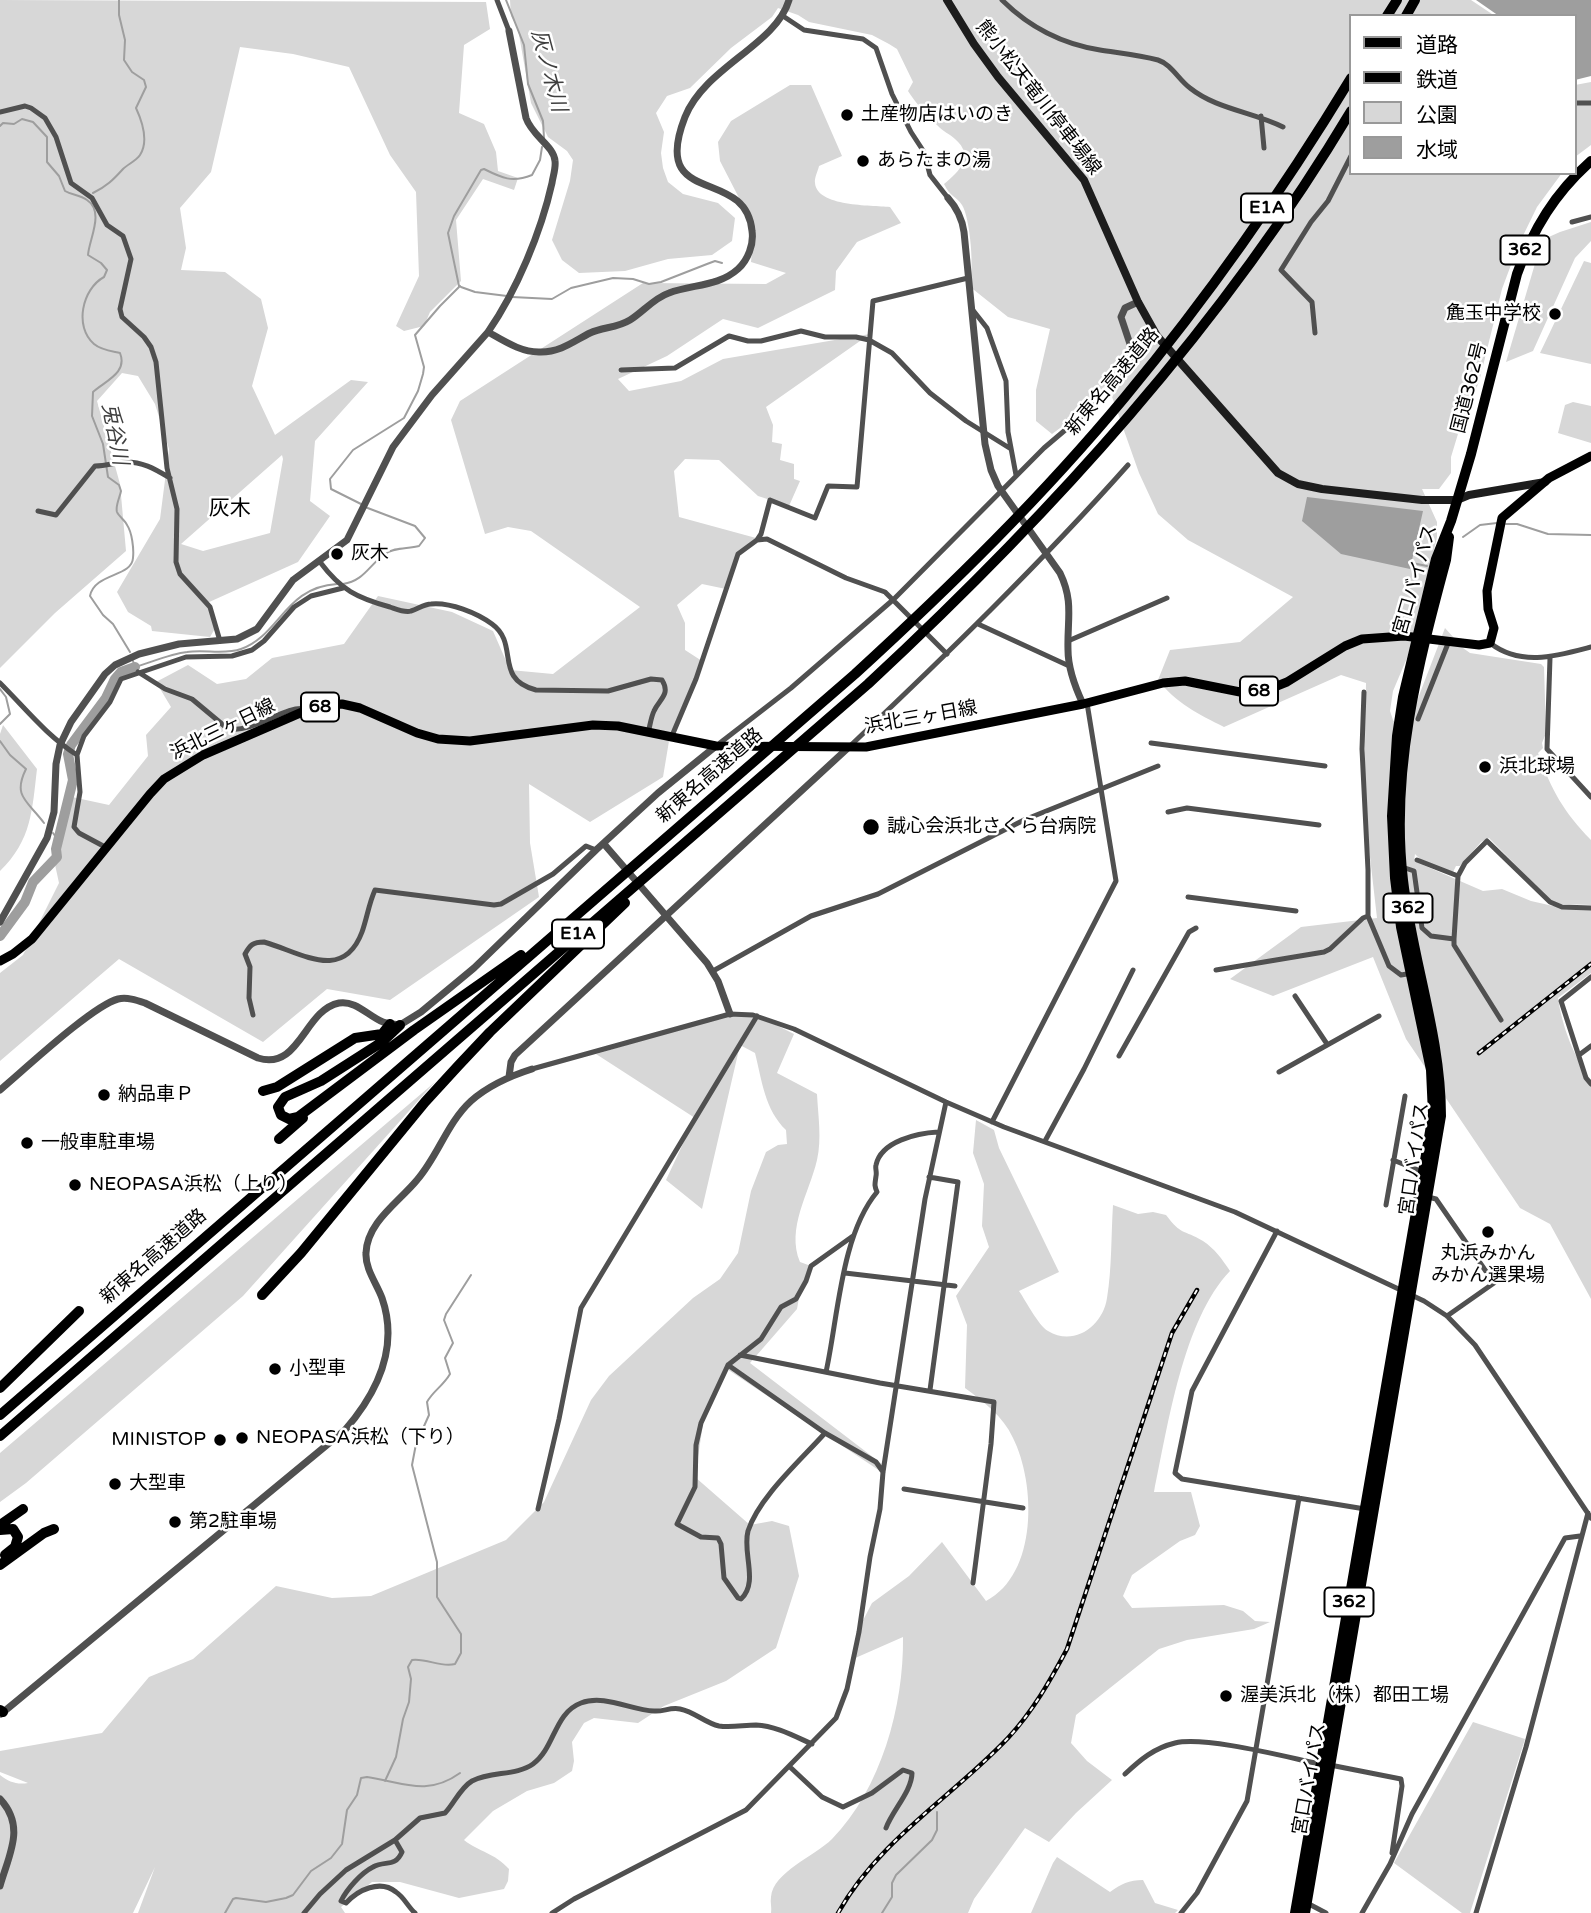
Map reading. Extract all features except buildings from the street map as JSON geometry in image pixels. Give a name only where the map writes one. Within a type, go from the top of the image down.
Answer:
[{"type":"highway","name":"新東名高速道路","points":[[0,1415],[855,674],[921,613],[1030,504],[1124,399],[1176,334],[1247,237],[1293,171],[1350,80]]},
{"type":"highway","name":"新東名高速道路","points":[[0,1436],[766,773],[867,684],[982,575],[1091,461],[1188,345],[1261,246],[1350,112]]},
{"type":"highway","name":"国道362号","points":[[1451,521],[1525,252],[1538,223],[1554,199],[1591,161]]},
{"type":"highway","name":"宮口バイパス","points":[[1295,1913],[1326,1765],[1408,1293],[1432,1125],[1432,1070],[1415,973],[1402,867],[1400,808],[1408,719],[1421,638],[1436,559],[1451,521]]},
{"type":"highway","name":"宮口バイパス","points":[[1306,1908],[1365,1509],[1440,1126],[1441,1098],[1436,1050],[1401,927],[1392,816],[1393,779],[1401,710],[1421,638]]},
{"type":"highway","points":[[262,1295],[301,1253],[425,1102],[490,1032],[611,915],[766,773]]},
{"type":"highway","points":[[279,1139],[414,1030],[565,924]]},
{"type":"highway","points":[[328,1097],[293,1119],[285,1118],[279,1111],[280,1103],[285,1097],[321,1081],[382,1042],[395,1025]]},
{"type":"highway","points":[[262,1091],[278,1087],[355,1038],[382,1034],[395,1025]]},
{"type":"highway","points":[[0,1388],[79,1311]]},
{"type":"highway","points":[[0,1528],[23,1509]]},
{"type":"highway","points":[[0,1528],[13,1529],[19,1537],[15,1547],[0,1558]]},
{"type":"highway","points":[[0,1565],[44,1532],[54,1529]]},
{"type":"main road","name":"熊小松天竜川停車場線","points":[[947,0],[998,78],[1084,180],[1138,302],[1157,336],[1278,473],[1298,484],[1322,489],[1422,500],[1457,500],[1469,495],[1545,482]]},
{"type":"main road","points":[[1489,643],[1494,628],[1488,609],[1487,591],[1502,518],[1545,482],[1591,456]]},
{"type":"main road","name":"浜北三ヶ日線","points":[[0,961],[32,939],[164,779],[204,755],[307,710],[342,704],[360,708],[417,733],[438,739],[470,741],[593,724],[618,726],[716,746],[849,747],[885,744],[1085,704],[1163,682],[1185,681],[1245,693],[1267,690],[1287,682],[1345,646],[1363,639],[1404,636],[1479,645],[1489,643]]},
{"type":"street","points":[[0,922],[52,824],[64,734],[97,684],[115,665],[139,654],[178,643],[237,639],[257,629],[293,580],[347,540],[393,447],[432,395],[488,332],[503,307],[542,219],[555,159],[547,145],[531,130],[523,110],[516,57],[497,0]]},
{"type":"street","points":[[488,332],[526,350],[542,352],[570,346],[590,333],[617,327],[669,293],[704,286],[729,276],[740,268],[752,244],[752,229],[747,214],[732,196],[690,178],[682,170],[676,151],[687,113],[696,99],[727,65],[772,29],[783,16],[789,0]]},
{"type":"street","points":[[1002,0],[1032,26],[1064,41],[1160,61],[1190,89],[1207,99],[1261,116],[1283,127]]},
{"type":"street","points":[[783,16],[804,30],[863,39],[876,48],[892,94],[924,152],[930,175],[955,206],[962,220],[984,433],[991,470],[1002,491],[1067,586],[1070,617],[1069,664],[1085,704],[1116,881],[992,1122]]},
{"type":"street","points":[[0,112],[25,106],[45,118],[56,137],[71,183],[92,198],[107,225],[123,236],[130,249],[131,268],[120,309],[122,317],[151,347],[158,374],[167,468],[177,509],[176,562],[180,573],[211,607],[220,641]]},
{"type":"street","points":[[1261,116],[1264,148]]},
{"type":"street","points":[[1315,333],[1312,302],[1281,270],[1311,222],[1328,201],[1350,158]]},
{"type":"street","points":[[1572,222],[1591,217]]},
{"type":"street","points":[[671,738],[696,680],[738,554],[761,534],[770,500],[815,518],[828,486],[857,487],[873,301],[968,278]]},
{"type":"street","points":[[0,1090],[92,1014],[119,999],[140,1001],[269,1061],[286,1055],[323,1012],[335,1004],[353,1004],[382,1022],[395,1025],[421,1012],[474,968],[658,793],[791,688],[894,598],[1016,475],[1103,398],[1131,362],[1132,350],[1121,317],[1125,308],[1138,302]]},
{"type":"street","points":[[972,309],[987,328],[1006,381],[1006,411],[1016,475]]},
{"type":"street","points":[[621,370],[675,368],[729,336],[761,341],[802,331],[825,337],[856,337],[869,340],[892,353],[930,393],[965,421],[1011,450]]},
{"type":"street","points":[[38,511],[56,515],[95,466],[122,462],[145,464],[171,479]]},
{"type":"street","points":[[509,1077],[515,1055],[664,911],[849,747],[947,654],[1128,465]]},
{"type":"street","points":[[757,540],[767,539],[846,578],[885,592],[894,598],[947,654]]},
{"type":"street","points":[[320,562],[342,587],[368,601],[410,612],[432,603],[450,606],[491,623],[505,639],[511,674],[524,687],[536,690],[608,691],[652,679],[662,680],[665,696],[653,712],[648,733]]},
{"type":"street","points":[[107,848],[79,833],[74,827],[80,792],[76,754],[84,736],[110,702],[121,679],[186,657],[232,656],[253,650],[294,607],[311,596],[342,587]]},
{"type":"street","points":[[1068,641],[1167,597]]},
{"type":"street","points":[[978,624],[1069,664]]},
{"type":"street","points":[[1418,719],[1449,641]]},
{"type":"street","points":[[1489,643],[1501,652],[1550,659],[1591,647]]},
{"type":"street","points":[[1550,659],[1547,749],[1591,797]]},
{"type":"street","points":[[138,672],[165,689],[192,699],[228,729],[260,724],[298,708],[307,710]]},
{"type":"street","points":[[1,686],[41,728],[76,754]]},
{"type":"street","points":[[1364,692],[1362,748],[1368,916],[1392,970],[1401,975],[1415,973]]},
{"type":"street","points":[[1152,743],[1325,766]]},
{"type":"street","points":[[713,971],[811,916],[878,894],[1024,820],[1158,766]]},
{"type":"street","points":[[1168,812],[1187,808],[1319,825]]},
{"type":"street","points":[[1501,1020],[1454,945],[1458,876],[1465,863],[1487,841],[1550,902],[1562,907],[1591,908]]},
{"type":"street","points":[[604,844],[713,971],[730,1014]]},
{"type":"street","points":[[253,1015],[248,990],[250,967],[245,954],[256,942],[264,942],[319,961],[333,962],[343,958],[358,941],[375,890],[501,904],[553,874],[586,846],[596,850]]},
{"type":"street","points":[[1417,860],[1458,876]]},
{"type":"street","points":[[1402,867],[1414,871],[1422,928],[1431,936],[1454,939]]},
{"type":"street","points":[[1188,897],[1296,911]]},
{"type":"street","points":[[1216,970],[1324,952],[1368,916]]},
{"type":"street","points":[[1119,1056],[1189,932],[1196,928]]},
{"type":"street","points":[[1045,1141],[1133,970]]},
{"type":"street","points":[[1591,977],[1560,1001],[1586,1078],[1591,1084]]},
{"type":"street","points":[[1295,996],[1327,1044]]},
{"type":"street","points":[[1,1712],[345,1430],[362,1410],[382,1371],[388,1334],[387,1315],[368,1268],[368,1240],[376,1226],[419,1179],[461,1111],[482,1092],[509,1077],[532,1069],[730,1014],[757,1016],[794,1029],[992,1122],[1235,1212],[1277,1231],[1408,1293],[1447,1317],[1486,1360],[1590,1514],[1580,1536],[1568,1594],[1555,1632],[1526,1747],[1476,1913]]},
{"type":"street","points":[[537,1509],[559,1419],[581,1308],[757,1016]]},
{"type":"street","points":[[1279,1072],[1379,1016]]},
{"type":"street","points":[[1579,1055],[1591,1046]]},
{"type":"street","points":[[1385,1205],[1405,1096]]},
{"type":"street","points":[[552,1913],[746,1810],[836,1718],[847,1689],[859,1632],[929,1177],[946,1102]]},
{"type":"street","points":[[826,1372],[853,1236],[868,1203],[877,1192],[873,1183],[876,1163],[883,1151],[908,1138],[938,1132]]},
{"type":"street","points":[[1394,1160],[1424,1173]]},
{"type":"street","points":[[929,1177],[958,1182],[930,1391]]},
{"type":"street","points":[[1428,1197],[1436,1199],[1494,1283],[1447,1317]]},
{"type":"street","points":[[1277,1231],[1192,1391],[1175,1473],[1182,1479],[1365,1509]]},
{"type":"street","points":[[825,1433],[770,1494],[750,1525],[746,1544],[750,1574],[746,1593],[741,1599],[724,1578],[718,1538],[701,1537],[677,1524],[695,1486],[696,1445],[701,1423],[728,1365],[761,1339],[781,1307],[796,1299],[811,1266],[853,1236]]},
{"type":"street","points":[[845,1273],[956,1286]]},
{"type":"street","points":[[740,1355],[994,1402],[973,1583]]},
{"type":"street","points":[[728,1365],[825,1433],[876,1462],[883,1472]]},
{"type":"street","points":[[904,1489],[1023,1508]]},
{"type":"street","points":[[1181,1913],[1197,1893],[1247,1801],[1299,1498]]},
{"type":"street","points":[[1362,1913],[1391,1861],[1412,1814],[1565,1538],[1580,1536]]},
{"type":"street","points":[[304,1913],[346,1870],[395,1840],[420,1818],[445,1813],[469,1783],[497,1773],[523,1770],[533,1763],[544,1754],[561,1718],[580,1703],[592,1700],[658,1712],[668,1708],[678,1709],[720,1726],[768,1727],[812,1744]]},
{"type":"street","points":[[1125,1774],[1146,1756],[1177,1743],[1199,1742],[1401,1779],[1391,1861]]},
{"type":"street","points":[[790,1767],[822,1797],[843,1807],[872,1793],[902,1770],[912,1773],[911,1782],[886,1828]]},
{"type":"street","points":[[0,1799],[10,1810],[15,1831],[0,1886]]},
{"type":"street","points":[[395,1840],[402,1852],[399,1859],[392,1864],[374,1866],[355,1882],[341,1901],[346,1903],[374,1886],[387,1887],[396,1891],[415,1913]]},
{"type":"street","points":[[1306,1908],[1325,1913]]},
{"type":"green space","points":[[0,0],[486,2],[490,29],[464,45],[459,113],[484,124],[496,152],[498,171],[518,178],[514,190],[483,179],[456,220],[461,281],[430,312],[424,326],[404,331],[396,326],[419,276],[416,192],[390,155],[349,67],[293,54],[240,47],[211,172],[180,208],[186,248],[181,270],[225,272],[261,299],[268,328],[252,386],[275,435],[351,380],[368,382],[315,441],[310,501],[330,516],[298,562],[207,603],[217,625],[210,637],[152,631],[151,626],[128,612],[117,592],[160,519],[169,449],[155,404],[138,376],[122,373],[97,401],[120,484],[126,551],[55,613],[0,668]],"holes":[[[282,455],[270,533],[203,551],[181,544]]]},
{"type":"green space","points":[[510,0],[1471,0],[1492,14],[1350,14],[1350,175],[1561,175],[1537,207],[1518,246],[1502,289],[1479,382],[1461,424],[1451,457],[1451,473],[1439,489],[1422,489],[1437,522],[1437,537],[1417,624],[1393,691],[1390,711],[1399,729],[1415,706],[1445,628],[1470,653],[1541,664],[1544,667],[1546,733],[1543,748],[1538,753],[1559,800],[1591,840],[1591,905],[1551,901],[1489,838],[1481,842],[1453,872],[1422,861],[1415,854],[1414,861],[1483,891],[1502,889],[1531,901],[1591,910],[1591,973],[1558,998],[1570,1041],[1591,1080],[1591,1299],[1550,1224],[1520,1208],[1406,1039],[1373,957],[1273,996],[1230,979],[1301,927],[1377,918],[1364,805],[1366,683],[1341,675],[1224,727],[1180,702],[1158,680],[1170,650],[1240,642],[1293,597],[1188,540],[1158,514],[1139,473],[1110,391],[1052,434],[1036,421],[1036,390],[1050,329],[1008,317],[969,286],[972,257],[965,211],[944,184],[963,163],[964,152],[961,145],[925,113],[908,91],[913,82],[897,49],[872,35],[809,22],[778,8],[772,17],[731,48],[690,88],[667,96],[656,113],[664,132],[661,153],[668,182],[683,194],[718,203],[735,218],[732,241],[712,255],[668,259],[625,271],[579,273],[562,260],[552,240],[570,181],[573,160],[567,151],[548,137],[531,103],[518,29],[511,16]]},
{"type":"green space","points":[[1591,82],[1591,145],[1577,156],[1577,85]]},
{"type":"green space","points":[[790,85],[811,85],[842,156],[819,166],[815,181],[818,191],[835,201],[890,207],[901,223],[857,242],[836,271],[835,290],[758,328],[723,319],[667,356],[618,379],[629,391],[681,381],[723,359],[870,334],[766,407],[773,425],[772,442],[782,444],[780,460],[794,464],[794,479],[800,481],[789,506],[758,496],[719,460],[685,459],[674,471],[679,517],[756,538],[738,554],[726,589],[702,584],[677,605],[685,623],[685,650],[702,661],[669,741],[663,777],[590,822],[529,784],[530,843],[539,897],[390,1000],[327,989],[263,1042],[119,959],[0,1061],[0,973],[23,955],[59,883],[54,860],[72,797],[109,805],[148,756],[146,735],[171,707],[156,682],[188,665],[217,684],[246,679],[272,658],[344,644],[378,596],[452,612],[493,631],[510,670],[553,674],[640,607],[531,531],[508,527],[485,534],[451,420],[460,401],[643,283],[766,284],[786,273],[751,262],[754,227],[720,161],[718,142],[731,121]]},
{"type":"green space","points":[[1591,222],[1591,241],[1575,258],[1533,351],[1506,362],[1542,240]]},
{"type":"green space","points":[[1584,261],[1591,263],[1591,364],[1540,353]]},
{"type":"green space","points":[[1573,402],[1591,406],[1591,443],[1558,433],[1565,405]]},
{"type":"green space","points":[[3,725],[37,769],[29,824],[19,848],[0,871],[0,734]]},
{"type":"green space","points":[[728,1015],[760,1017],[794,1034],[777,1073],[817,1094],[819,1119],[817,1160],[800,1211],[796,1236],[800,1262],[811,1266],[800,1292],[797,1309],[750,1363],[882,1464],[880,1471],[727,1369],[704,1417],[695,1477],[750,1525],[772,1521],[789,1526],[799,1576],[776,1648],[726,1681],[664,1706],[638,1723],[594,1718],[584,1723],[572,1742],[572,1771],[554,1783],[527,1791],[493,1811],[464,1840],[498,1859],[509,1869],[504,1889],[459,1898],[400,1882],[372,1882],[341,1907],[345,1913],[138,1913],[155,1867],[133,1913],[0,1913],[0,1775],[20,1784],[28,1783],[0,1772],[0,1751],[102,1733],[149,1677],[193,1659],[276,1586],[332,1598],[371,1596],[506,1540],[544,1502],[591,1400],[609,1376],[693,1298],[720,1279],[738,1253],[751,1191],[766,1152],[778,1145],[787,1144],[786,1130],[773,1113],[765,1094],[755,1053],[740,1045],[702,1209],[666,1180],[695,1118],[596,1054]]},
{"type":"green space","points":[[435,1082],[243,1296],[26,1483],[0,1502],[0,1453]]},
{"type":"green space","points":[[976,1120],[994,1130],[999,1148],[1059,1272],[1019,1291],[1048,1331],[1068,1337],[1077,1335],[1086,1331],[1100,1317],[1109,1287],[1113,1205],[1138,1214],[1153,1212],[1166,1215],[1179,1229],[1211,1247],[1230,1271],[1200,1317],[1189,1345],[1172,1406],[1154,1492],[1191,1492],[1200,1526],[1195,1535],[1180,1541],[1132,1575],[1123,1596],[1132,1608],[1224,1605],[1243,1611],[1255,1621],[1270,1622],[1254,1629],[1187,1640],[1159,1649],[1076,1715],[1071,1743],[1087,1761],[1112,1780],[1049,1842],[1025,1828],[974,1899],[968,1913],[771,1913],[773,1888],[787,1872],[832,1839],[849,1819],[864,1796],[886,1745],[899,1691],[903,1637],[853,1659],[857,1632],[872,1603],[909,1576],[942,1542],[986,1601],[1003,1588],[1015,1571],[1023,1550],[1028,1527],[1028,1503],[1021,1457],[1004,1423],[986,1404],[965,1388],[967,1325],[956,1296],[989,1247],[982,1226],[984,1184],[973,1153]]},
{"type":"green space","points":[[1473,1722],[1525,1739],[1470,1913],[1462,1913],[1394,1863]]},
{"type":"green space","points":[[1057,1857],[1110,1892],[1125,1883],[1143,1880],[1155,1903],[1178,1910],[1175,1913],[1031,1913]]},
{"type":"water","points":[[1476,0],[1591,0],[1591,76],[1577,80],[1577,14],[1496,14]]},
{"type":"water","points":[[1307,497],[1423,511],[1410,569],[1341,554],[1302,521]]},
{"type":"waterway","points":[[93,193],[138,157],[144,144],[142,125],[136,108],[146,87],[144,80],[132,72],[124,60],[125,40],[119,15],[119,0]]},
{"type":"waterway","name":"灰ノ木川","points":[[506,0],[524,45],[528,84],[543,121],[544,138]]},
{"type":"waterway","name":"兎谷川","points":[[0,126],[3,123],[14,124],[22,119],[33,122],[47,137],[47,162],[59,176],[65,191],[87,200],[95,211],[95,226],[88,255],[107,270],[86,299],[83,309],[84,328],[94,344],[120,353],[122,360],[114,376],[93,392],[92,416],[103,444],[108,477],[119,485],[121,491],[117,512],[129,528],[133,558],[126,569],[98,583],[90,596],[113,624],[130,652]]},
{"type":"waterway","name":"灰ノ木川","points":[[459,286],[448,233],[454,216],[481,170],[513,179],[532,175],[540,160],[542,147]]},
{"type":"waterway","points":[[512,297],[552,299],[571,288],[613,278],[633,279],[649,284],[715,261],[722,263]]},
{"type":"waterway","name":"灰ノ木川","points":[[361,504],[331,489],[330,479],[353,450],[404,418],[418,391],[424,367],[415,335],[460,286]]},
{"type":"waterway","points":[[461,287],[475,292],[507,296]]},
{"type":"waterway","name":"灰ノ木川","points":[[343,584],[356,580],[389,552],[419,546],[425,538],[415,526],[365,507]]},
{"type":"waterway","points":[[1463,537],[1480,525],[1497,523]]},
{"type":"waterway","points":[[1506,524],[1517,524],[1548,534],[1591,535]]},
{"type":"waterway","points":[[1412,563],[1427,566]]},
{"type":"waterway","name":"灰ノ木川","points":[[133,661],[135,667],[181,653],[228,652],[241,649],[265,633],[306,593],[337,584]]},
{"type":"waterway","name":"灰ノ木川","points":[[0,936],[25,902],[33,882],[57,857],[56,849],[73,780],[68,754],[71,745],[106,698],[115,679],[121,672],[135,667]]},
{"type":"waterway","points":[[0,689],[6,697],[10,714],[0,724]]},
{"type":"waterway","points":[[0,741],[10,755],[26,769],[21,793],[44,823]]},
{"type":"waterway","name":"灰ノ木川","points":[[53,833],[58,840]]},
{"type":"waterway","points":[[385,1781],[396,1757],[409,1702],[411,1679],[408,1667],[412,1660],[450,1665],[455,1664],[461,1653],[461,1634],[437,1597],[437,1562],[412,1465],[416,1444],[429,1415],[427,1402],[450,1374],[445,1358],[453,1343],[444,1320],[471,1275]]},
{"type":"waterway","points":[[225,1913],[236,1898],[266,1902],[293,1895],[311,1871],[331,1858],[342,1844],[347,1810],[357,1795],[361,1778],[425,1786],[448,1780],[460,1773]]},
{"type":"waterway","points":[[882,1913],[892,1897],[892,1883],[896,1875],[932,1840],[937,1830],[937,1812]]},
{"type":"railway","points":[[1479,1053],[1591,964]]},
{"type":"railway","points":[[838,1913],[855,1887],[895,1841],[1008,1738],[1054,1673],[1067,1649],[1172,1333],[1197,1290]]},
{"type":"place","name":"土産物店はいのき","points":[[847,115]]},
{"type":"place","name":"あらたまの湯","points":[[863,161]]},
{"type":"place","name":"麁玉中学校","points":[[1555,314]]},
{"type":"place","name":"灰木","points":[[337,554]]},
{"type":"place","name":"浜北球場","points":[[1485,767]]},
{"type":"place","name":"誠心会浜北さくら台病院","points":[[871,827]]},
{"type":"place","name":"納品車Ｐ","points":[[104,1095]]},
{"type":"place","name":"一般車駐車場","points":[[27,1143]]},
{"type":"place","name":"NEOPASA浜松（上り）","points":[[75,1185]]},
{"type":"place","name":"丸浜みかん みかん選果場","points":[[1488,1232]]},
{"type":"place","name":"小型車","points":[[275,1369]]},
{"type":"place","name":"NEOPASA浜松（下り）","points":[[242,1438]]},
{"type":"place","name":"MINISTOP","points":[[220,1440]]},
{"type":"place","name":"大型車","points":[[115,1484]]},
{"type":"place","name":"第2駐車場","points":[[175,1522]]},
{"type":"place","name":"渥美浜北（株）都田工場","points":[[1226,1696]]},
{"type":"district","name":"灰木","points":[[230,509]]}]
